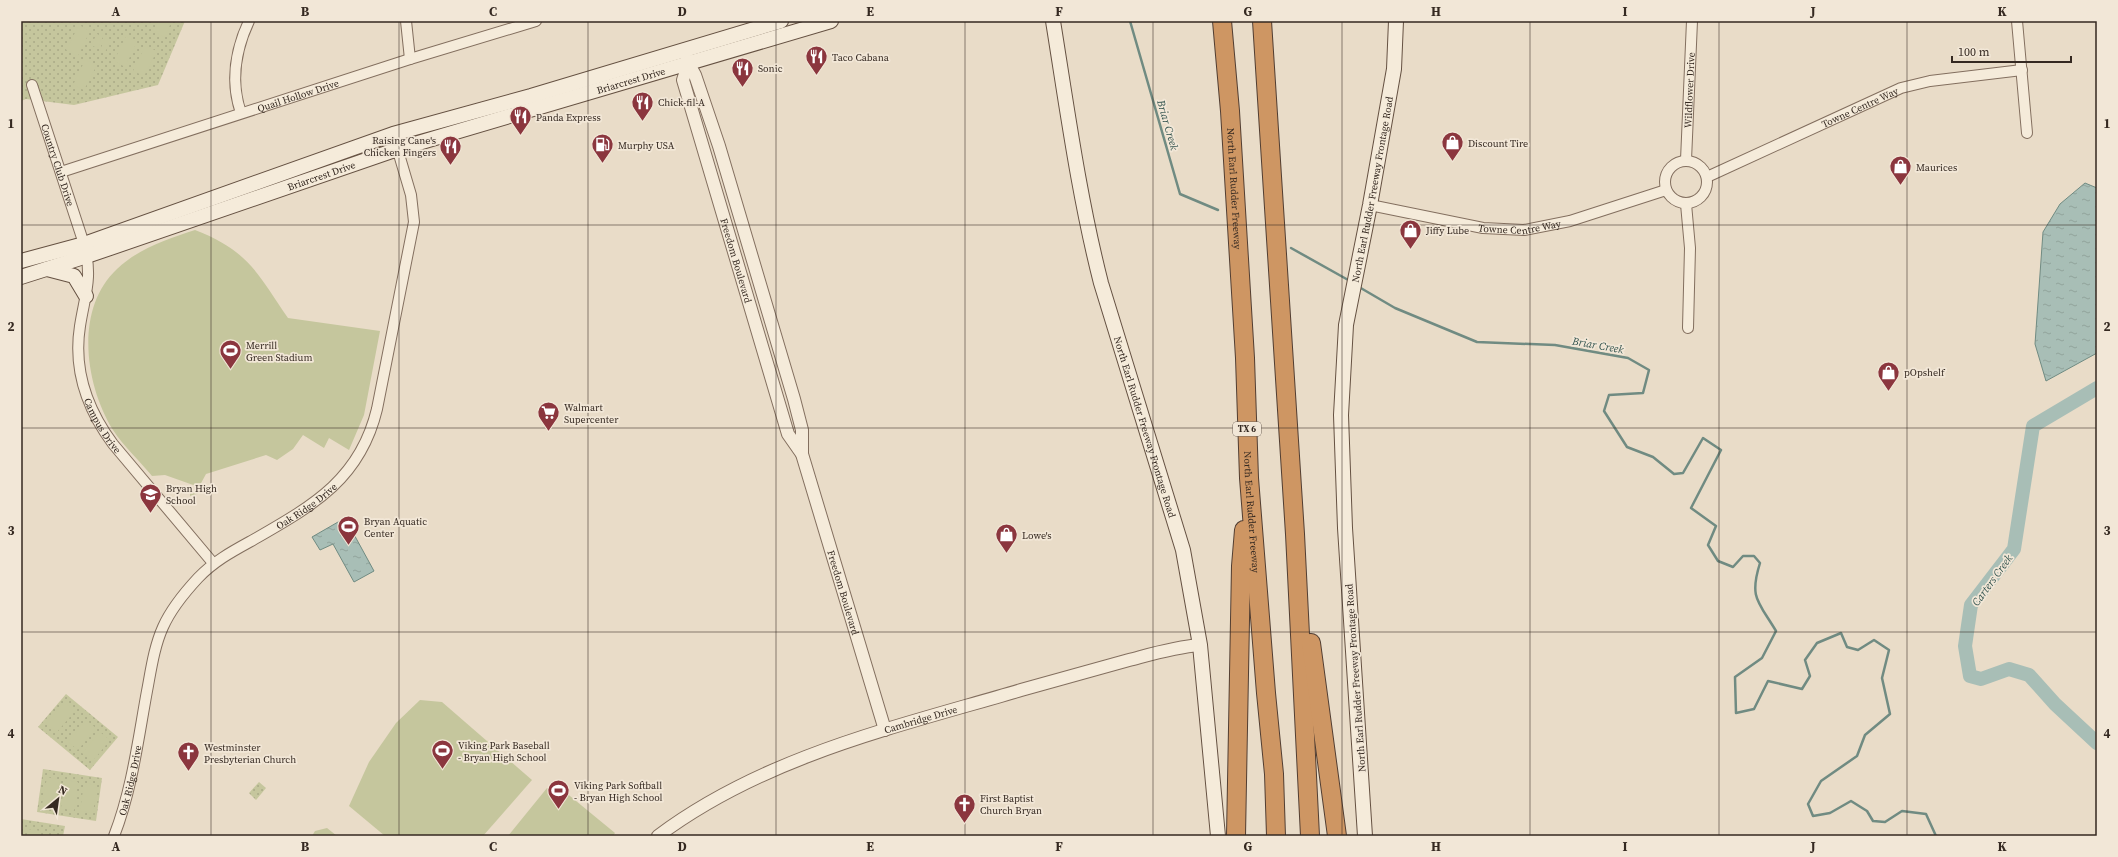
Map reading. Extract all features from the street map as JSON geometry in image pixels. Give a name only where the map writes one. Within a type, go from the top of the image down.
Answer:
[{"type":"highway","name":"North Earl Rudder Freeway","points":[[1222,21],[1230,111],[1244,358],[1249,478],[1274,774],[1276,836]]},
{"type":"highway","points":[[1262,21],[1295,534],[1310,836]]},
{"type":"highway","points":[[1236,836],[1241,566],[1249,478]]},
{"type":"highway","points":[[1295,534],[1337,836]]},
{"type":"main road","name":"Briarcrest Drive","points":[[21,277],[47,269],[86,250],[393,134],[531,96],[781,21]]},
{"type":"main road","name":"Briarcrest Drive","points":[[21,261],[86,250],[398,149],[831,21]]},
{"type":"main road","name":"North Earl Rudder Freeway Frontage Road","points":[[1053,21],[1092,250],[1184,550],[1200,645],[1218,836]]},
{"type":"main road","name":"North Earl Rudder Freeway Frontage Road","points":[[1364,836],[1345,528],[1341,415],[1346,325],[1356,268],[1370,205],[1394,69],[1396,21]]},
{"type":"main road","points":[[47,269],[74,276],[86,296]]},
{"type":"street","points":[[241,113],[235,96],[236,55],[250,21]]},
{"type":"street","points":[[406,21],[410,58]]},
{"type":"street","name":"Quail Hollow Drive","points":[[60,172],[410,58],[536,21]]},
{"type":"street","name":"Wildflower Drive","points":[[1686,160],[1692,21]]},
{"type":"street","points":[[2018,21],[2027,133]]},
{"type":"street","name":"Freedom Boulevard","points":[[683,50],[688,64],[695,75],[778,344],[802,430],[802,454],[885,730]]},
{"type":"street","name":"Freedom Boulevard","points":[[688,64],[683,80],[788,434],[802,454]]},
{"type":"street","name":"Towne Centre Way","points":[[1707,177],[1901,88],[1930,80],[2022,70]]},
{"type":"street","name":"Country Club Drive","points":[[32,85],[86,250]]},
{"type":"street","name":"Oak Ridge Drive","points":[[114,836],[124,808],[154,654],[162,628],[189,588],[213,563],[301,512],[324,496],[349,470],[367,440],[377,409],[414,232],[413,203],[393,134]]},
{"type":"street","points":[[1686,160],[1698,163],[1707,177],[1707,186],[1703,195],[1696,202],[1686,204],[1678,202],[1666,190],[1665,182],[1670,169],[1675,164],[1686,160]]},
{"type":"street","name":"Towne Centre Way","points":[[1370,205],[1483,228],[1524,230],[1570,221],[1666,190]]},
{"type":"street","points":[[720,203],[734,198]]},
{"type":"street","points":[[1686,204],[1690,267],[1688,328]]},
{"type":"street","name":"Campus Drive","points":[[86,250],[90,272],[78,338],[79,365],[83,388],[92,411],[118,450],[213,563]]},
{"type":"street","points":[[740,270],[754,266]]},
{"type":"street","points":[[763,348],[778,344]]},
{"type":"street","name":"Cambridge Drive","points":[[658,836],[679,820],[734,788],[783,764],[885,730],[1082,673],[1181,647],[1200,645]]},
{"type":"green space","points":[[21,21],[185,21],[158,85],[74,105],[26,99],[21,101]]},
{"type":"green space","points":[[158,21],[172,21],[164,37],[153,31]]},
{"type":"green space","points":[[79,25],[90,31],[78,56],[66,50]]},
{"type":"green space","points":[[97,34],[103,37],[97,48],[91,45]]},
{"type":"green space","points":[[126,36],[137,42],[125,67],[114,61]]},
{"type":"green space","points":[[105,38],[111,41],[105,52],[100,50]]},
{"type":"green space","points":[[145,46],[157,51],[144,76],[133,71]]},
{"type":"green space","points":[[85,60],[97,65],[84,90],[73,85]]},
{"type":"green space","name":"Merrill Green Stadium","points":[[195,230],[228,246],[240,255],[259,276],[288,318],[380,331],[364,415],[349,450],[329,438],[324,448],[303,435],[293,449],[277,460],[266,455],[206,474],[200,485],[203,492],[190,496],[190,493],[197,491],[196,486],[165,475],[152,476],[117,436],[103,412],[91,370],[88,348],[89,326],[94,305],[103,286],[117,269],[135,255],[154,245]]},
{"type":"green space","points":[[66,694],[118,737],[90,770],[38,727]]},
{"type":"green space","name":"Viking Park Baseball - Bryan High School","points":[[420,700],[442,702],[532,780],[483,836],[385,836],[349,806],[369,762],[396,723]]},
{"type":"green space","points":[[64,702],[75,711],[57,732],[46,724]]},
{"type":"green space","points":[[86,720],[96,728],[78,750],[68,742]]},
{"type":"green space","points":[[100,732],[110,740],[92,762],[82,753]]},
{"type":"green space","points":[[43,769],[102,778],[96,821],[37,812]]},
{"type":"green space","points":[[47,777],[60,780],[55,808],[42,805]]},
{"type":"green space","points":[[65,780],[78,782],[74,811],[61,808]]},
{"type":"green space","points":[[259,782],[266,788],[256,800],[249,793]]},
{"type":"green space","points":[[84,783],[97,785],[93,813],[80,811]]},
{"type":"green space","name":"Viking Park Softball - Bryan High School","points":[[559,787],[615,833],[613,836],[508,836],[547,788]]},
{"type":"green space","points":[[21,819],[65,826],[63,836],[21,836]]},
{"type":"green space","points":[[327,828],[337,836],[312,836],[315,831]]},
{"type":"green space","points":[[28,829],[41,831],[40,836],[27,836]]},
{"type":"water","points":[[2085,183],[2097,188],[2097,353],[2046,381],[2035,344],[2043,232],[2060,204]]},
{"type":"water","name":"Bryan Aquatic Center","points":[[345,518],[374,571],[354,582],[333,544],[320,550],[312,537]]},
{"type":"waterway","name":"Briar Creek","points":[[1130,21],[1180,194],[1218,210]]},
{"type":"waterway","name":"Briar Creek","points":[[1291,248],[1350,281]]},
{"type":"waterway","name":"Briar Creek","points":[[1359,287],[1395,308],[1477,342],[1555,345],[1628,358],[1649,370],[1643,393],[1609,395],[1604,411],[1627,447],[1653,457],[1674,474],[1683,473],[1703,438],[1721,450],[1691,508],[1716,526],[1708,545],[1718,561],[1733,567],[1743,556],[1754,556],[1760,563],[1755,584],[1755,592],[1760,606],[1776,631],[1762,658],[1735,677],[1736,713],[1754,709],[1768,681],[1802,689],[1810,676],[1805,660],[1817,643],[1841,633],[1847,647],[1858,650],[1874,640],[1889,650],[1882,678],[1890,714],[1865,735],[1857,756],[1821,781],[1808,804],[1813,816],[1830,813],[1851,801],[1867,811],[1873,821],[1885,822],[1902,811],[1926,814],[1936,836]]},
{"type":"waterway","name":"Carters Creek","points":[[2097,388],[2033,426],[2014,549],[1971,605],[1965,646],[1970,676],[1981,679],[2009,669],[2029,675],[2055,704],[2097,743]]},
{"type":"place","name":"Taco Cabana","points":[[816,76]]},
{"type":"place","name":"Sonic","points":[[743,88]]},
{"type":"place","name":"Chick-fil-A","points":[[642,122]]},
{"type":"place","name":"Panda Express","points":[[521,136]]},
{"type":"place","name":"Discount Tire","points":[[1453,162]]},
{"type":"place","name":"Murphy USA","points":[[603,164]]},
{"type":"place","name":"Raising Cane's Chicken Fingers","points":[[451,166]]},
{"type":"place","name":"Maurices","points":[[1900,186]]},
{"type":"place","name":"Jiffy Lube","points":[[1411,250]]},
{"type":"place","name":"Merrill Green Stadium","points":[[231,370]]},
{"type":"place","name":"pOpshelf","points":[[1888,392]]},
{"type":"place","name":"Walmart Supercenter","points":[[549,432]]},
{"type":"place","name":"Bryan High School","points":[[151,514]]},
{"type":"place","name":"Bryan Aquatic Center","points":[[348,546]]},
{"type":"place","name":"Lowe's","points":[[1007,554]]},
{"type":"place","name":"Viking Park Baseball - Bryan High School","points":[[443,770]]},
{"type":"place","name":"Westminster Presbyterian Church","points":[[188,772]]},
{"type":"place","name":"Viking Park Softball - Bryan High School","points":[[558,810]]},
{"type":"place","name":"First Baptist Church Bryan","points":[[965,824]]}]
